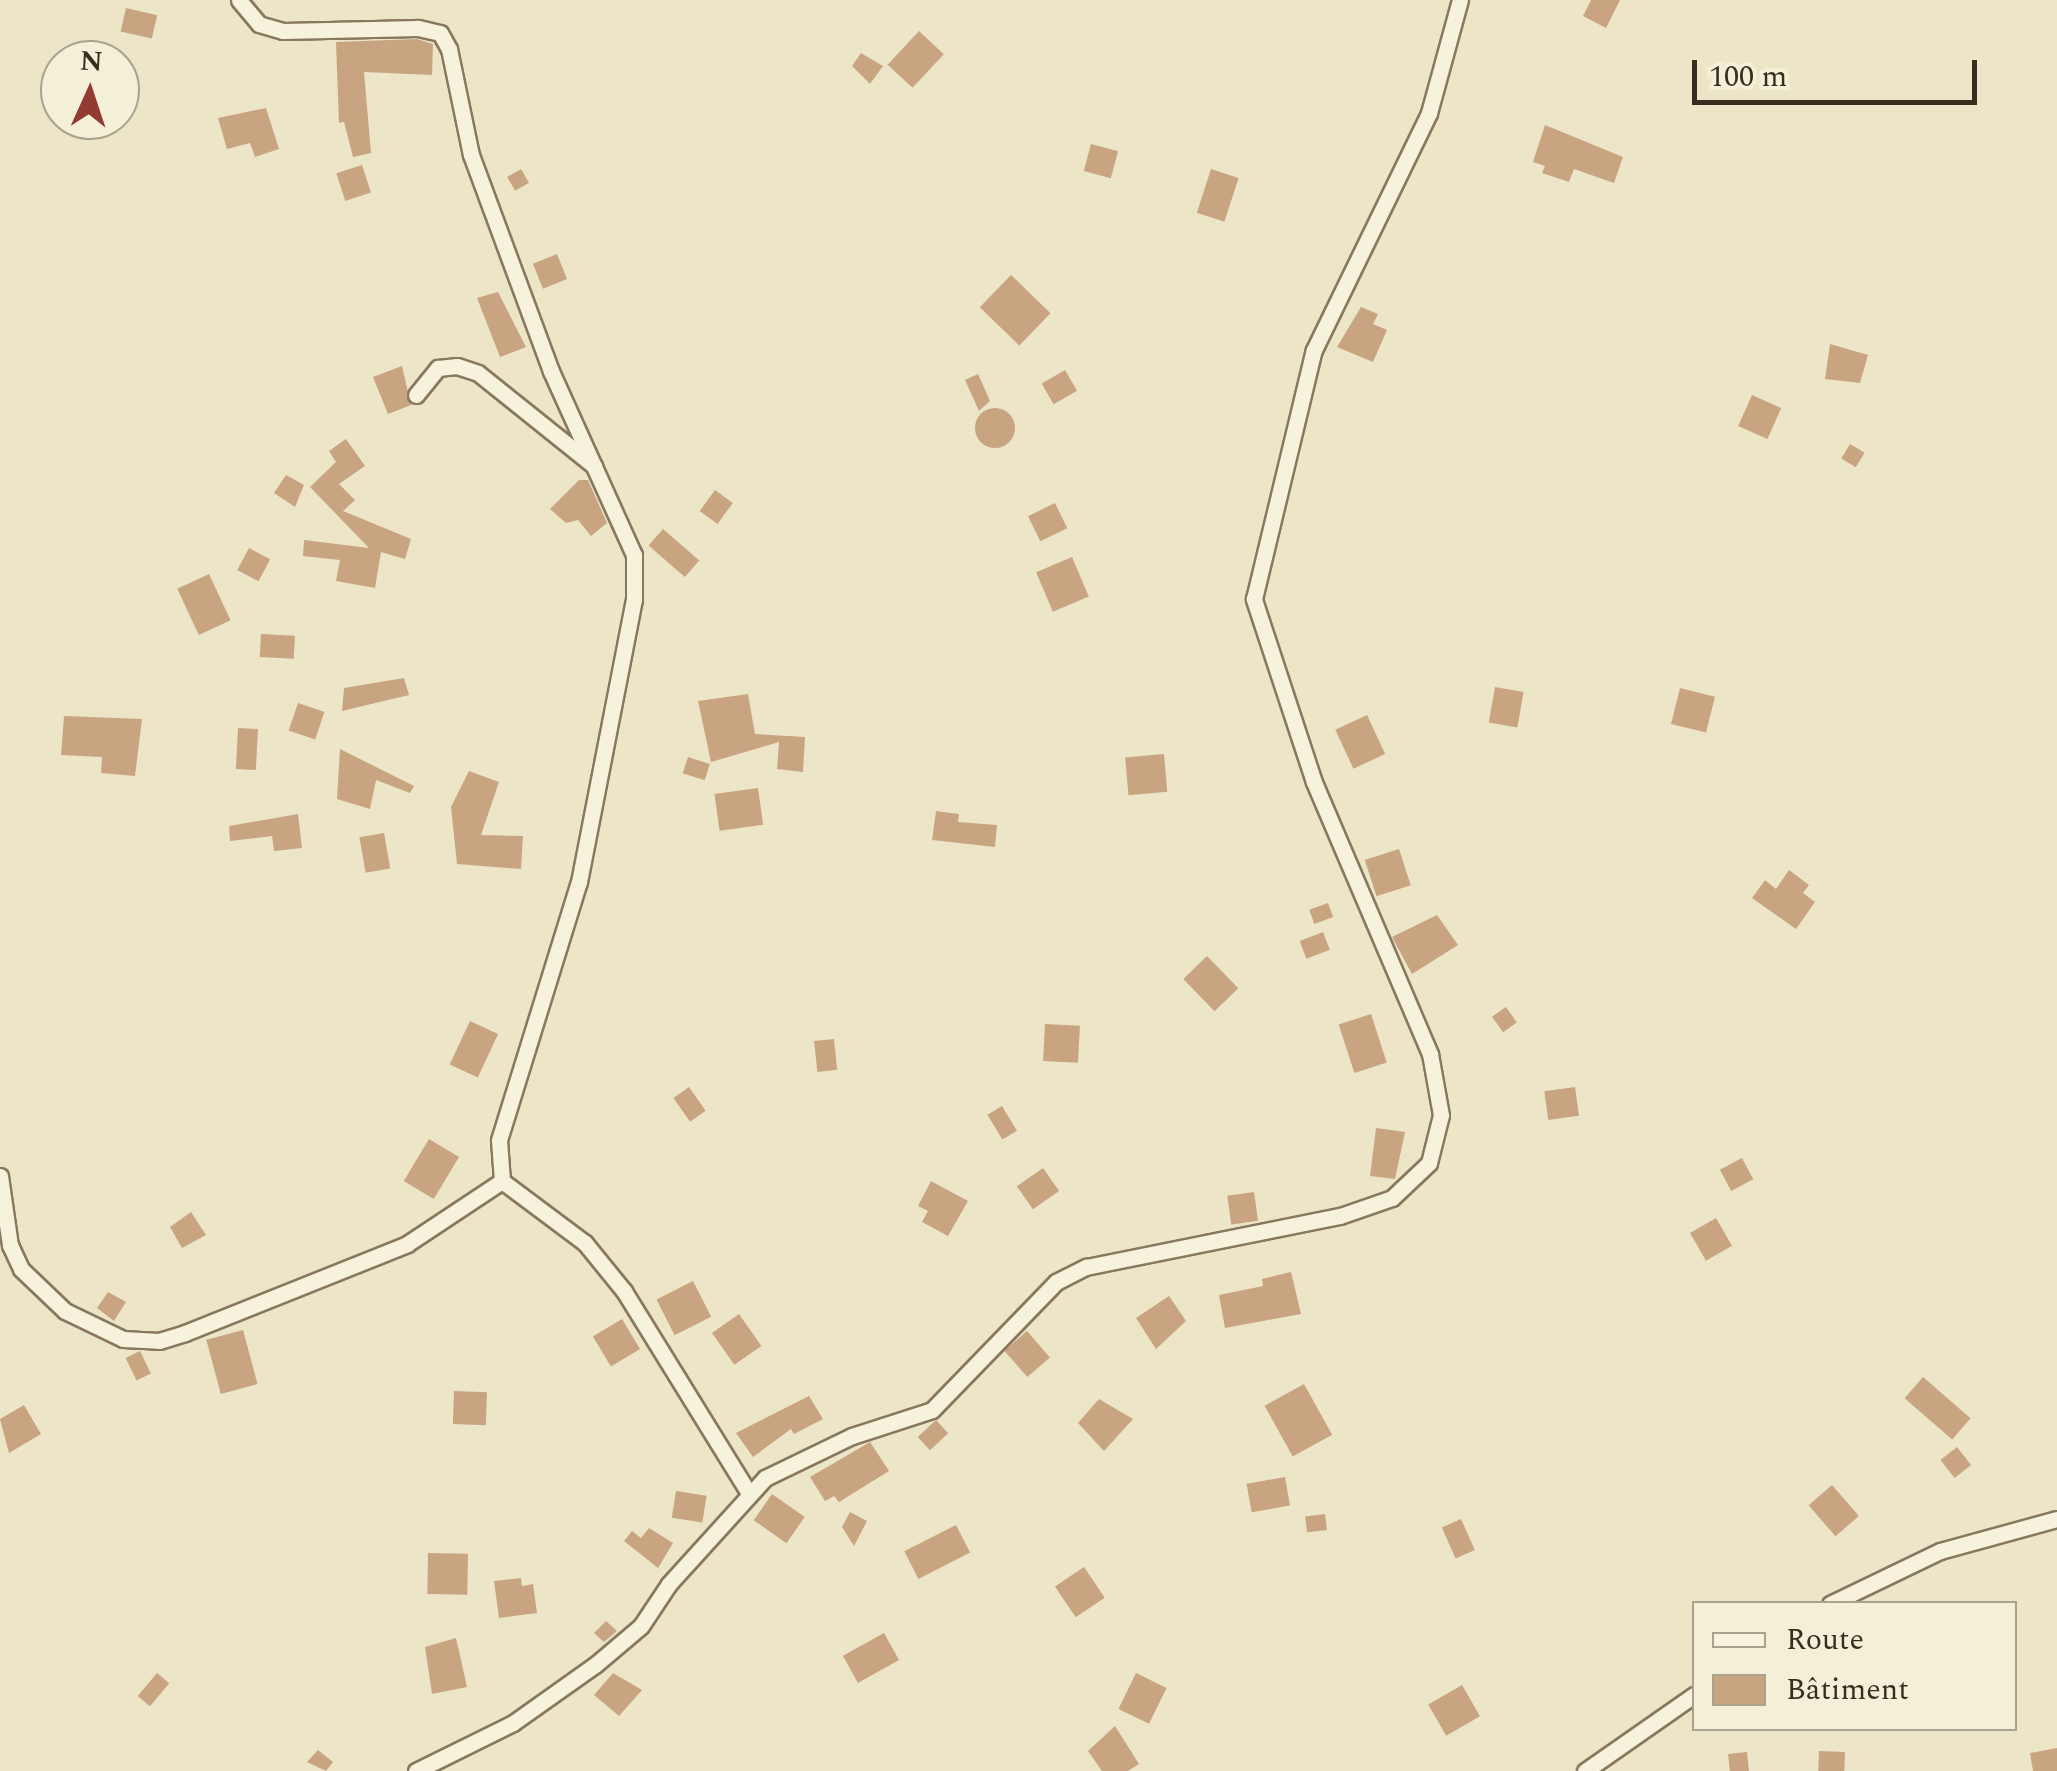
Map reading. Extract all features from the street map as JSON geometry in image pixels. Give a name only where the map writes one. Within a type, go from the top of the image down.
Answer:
[{"type":"street","points":[[239,0],[260,24],[284,31],[440,33],[450,49],[476,170],[550,370],[600,471],[634,556],[634,600],[578,882],[499,1140],[502,1181],[585,1244],[624,1291],[748,1492]]},
{"type":"street","points":[[416,1771],[513,1723],[596,1665],[641,1626],[748,1492],[852,1436],[932,1410],[988,1356],[1033,1298],[1086,1267],[1340,1216],[1392,1198],[1414,1184],[1430,1162],[1442,1115],[1430,1054],[1314,782],[1254,599],[1314,350],[1429,113],[1460,0]]},
{"type":"street","points":[[416,395],[438,368],[457,366],[478,374],[600,471]]},
{"type":"street","points":[[0,1176],[10,1245],[21,1268],[48,1298],[123,1339],[159,1341],[407,1244],[502,1181]]},
{"type":"street","points":[[1836,1601],[1940,1551],[2057,1519]]},
{"type":"street","points":[[1585,1771],[1692,1696]]},
{"type":"building","points":[[1591,0],[1620,0],[1606,28],[1583,16]]},
{"type":"building","points":[[126,8],[157,15],[152,39],[121,31]]},
{"type":"building","points":[[919,31],[944,54],[912,88],[888,65]]},
{"type":"building","points":[[417,39],[433,44],[432,75],[364,72],[371,153],[353,157],[344,122],[339,123],[336,42]]},
{"type":"building","points":[[861,53],[883,66],[870,84],[852,66]]},
{"type":"building","points":[[266,108],[279,149],[255,157],[250,143],[227,149],[218,118]]},
{"type":"building","points":[[1545,125],[1623,157],[1614,183],[1574,169],[1569,182],[1542,173],[1545,166],[1533,162]]},
{"type":"building","points":[[1091,144],[1118,151],[1111,178],[1084,171]]},
{"type":"building","points":[[362,165],[371,193],[345,201],[336,173]]},
{"type":"building","points":[[521,169],[529,183],[515,191],[507,177]]},
{"type":"building","points":[[1211,169],[1239,178],[1224,222],[1197,213]]},
{"type":"building","points":[[557,254],[567,279],[543,289],[533,264]]},
{"type":"building","points":[[1011,275],[1051,313],[1019,346],[980,307]]},
{"type":"building","points":[[498,292],[526,347],[500,357],[477,298]]},
{"type":"building","points":[[1361,307],[1378,314],[1373,324],[1387,330],[1373,362],[1337,347]]},
{"type":"building","points":[[1830,344],[1868,355],[1860,383],[1825,379]]},
{"type":"building","points":[[402,366],[411,405],[388,414],[373,377]]},
{"type":"building","points":[[1065,370],[1077,391],[1054,404],[1042,384]]},
{"type":"building","points":[[978,374],[990,401],[979,411],[965,380]]},
{"type":"building","points":[[1752,395],[1781,408],[1767,439],[1738,426]]},
{"type":"building","points":[[995,408],[1009,414],[1015,428],[1009,442],[995,448],[981,442],[975,428],[981,414]]},
{"type":"building","points":[[346,439],[365,466],[339,484],[355,500],[343,511],[411,539],[405,559],[381,552],[375,588],[336,581],[340,560],[303,556],[304,540],[369,548],[310,487],[336,462],[329,451]]},
{"type":"building","points":[[1850,444],[1865,453],[1856,467],[1841,459]]},
{"type":"building","points":[[286,475],[304,485],[295,507],[274,493]]},
{"type":"building","points":[[579,480],[588,480],[607,523],[591,536],[578,520],[566,523],[550,509]]},
{"type":"building","points":[[715,490],[733,503],[718,524],[700,511]]},
{"type":"building","points":[[1055,503],[1067,528],[1040,541],[1028,516]]},
{"type":"building","points":[[663,529],[699,560],[685,577],[649,546]]},
{"type":"building","points":[[249,548],[270,559],[258,581],[237,570]]},
{"type":"building","points":[[1072,557],[1089,597],[1053,612],[1036,572]]},
{"type":"building","points":[[209,574],[231,620],[199,635],[177,589]]},
{"type":"building","points":[[261,634],[295,636],[294,659],[260,657]]},
{"type":"building","points":[[404,678],[409,695],[342,711],[344,688]]},
{"type":"building","points":[[1495,687],[1524,692],[1517,727],[1489,722]]},
{"type":"building","points":[[1680,688],[1715,697],[1706,733],[1671,724]]},
{"type":"building","points":[[748,694],[755,734],[805,737],[803,772],[777,769],[779,742],[711,762],[698,701]]},
{"type":"building","points":[[298,703],[324,712],[315,740],[289,730]]},
{"type":"building","points":[[1367,715],[1385,754],[1353,769],[1335,730]]},
{"type":"building","points":[[64,716],[142,719],[135,776],[101,773],[102,757],[61,755]]},
{"type":"building","points":[[238,728],[258,729],[256,770],[236,769]]},
{"type":"building","points":[[340,749],[414,786],[410,793],[376,780],[370,809],[337,799]]},
{"type":"building","points":[[1164,754],[1167,792],[1128,795],[1125,757]]},
{"type":"building","points":[[688,757],[710,764],[705,780],[683,773]]},
{"type":"building","points":[[469,771],[499,782],[481,835],[523,836],[521,869],[457,864],[451,807]]},
{"type":"building","points":[[758,788],[763,825],[720,831],[714,794]]},
{"type":"building","points":[[936,811],[959,814],[958,822],[997,825],[995,847],[932,840]]},
{"type":"building","points":[[298,814],[302,848],[274,851],[272,836],[230,841],[229,826]]},
{"type":"building","points":[[384,833],[390,868],[366,873],[359,837]]},
{"type":"building","points":[[1399,849],[1411,885],[1377,896],[1365,860]]},
{"type":"building","points":[[1789,870],[1809,885],[1803,893],[1815,902],[1796,929],[1752,898],[1765,880],[1776,889]]},
{"type":"building","points":[[1328,903],[1333,917],[1314,924],[1309,910]]},
{"type":"building","points":[[1437,915],[1458,945],[1412,974],[1392,937]]},
{"type":"building","points":[[1323,932],[1330,950],[1306,959],[1300,941]]},
{"type":"building","points":[[1207,956],[1238,988],[1215,1011],[1183,979]]},
{"type":"building","points":[[1506,1007],[1517,1023],[1503,1032],[1492,1017]]},
{"type":"building","points":[[1371,1014],[1387,1063],[1354,1073],[1339,1025]]},
{"type":"building","points":[[470,1021],[498,1034],[478,1078],[450,1065]]},
{"type":"building","points":[[1045,1024],[1080,1026],[1078,1063],[1043,1061]]},
{"type":"building","points":[[834,1039],[837,1070],[817,1072],[814,1041]]},
{"type":"building","points":[[689,1087],[706,1111],[690,1122],[673,1098]]},
{"type":"building","points":[[1575,1087],[1579,1116],[1548,1120],[1544,1091]]},
{"type":"building","points":[[1002,1106],[1017,1131],[1002,1140],[987,1115]]},
{"type":"building","points":[[1376,1128],[1405,1132],[1395,1179],[1370,1176]]},
{"type":"building","points":[[429,1139],[459,1157],[434,1199],[404,1181]]},
{"type":"building","points":[[1742,1158],[1753,1179],[1731,1191],[1720,1170]]},
{"type":"building","points":[[1043,1168],[1059,1191],[1033,1209],[1017,1186]]},
{"type":"building","points":[[931,1181],[968,1201],[948,1236],[922,1222],[928,1211],[918,1206]]},
{"type":"building","points":[[1254,1192],[1258,1221],[1231,1224],[1227,1196]]},
{"type":"building","points":[[191,1212],[206,1235],[182,1248],[170,1227]]},
{"type":"building","points":[[1716,1218],[1732,1246],[1706,1261],[1690,1233]]},
{"type":"building","points":[[1291,1272],[1301,1314],[1225,1328],[1219,1295],[1263,1286],[1262,1279]]},
{"type":"building","points":[[693,1281],[711,1317],[675,1335],[656,1300]]},
{"type":"building","points":[[108,1292],[126,1302],[114,1321],[97,1308]]},
{"type":"building","points":[[1169,1296],[1186,1321],[1156,1349],[1136,1318]]},
{"type":"building","points":[[739,1314],[761,1346],[734,1365],[712,1333]]},
{"type":"building","points":[[622,1319],[640,1349],[611,1367],[593,1337]]},
{"type":"building","points":[[243,1330],[257,1384],[221,1394],[206,1340]]},
{"type":"building","points":[[1027,1331],[1050,1357],[1027,1377],[1004,1351]]},
{"type":"building","points":[[140,1351],[151,1373],[137,1380],[126,1358]]},
{"type":"building","points":[[1923,1377],[1971,1418],[1952,1439],[1905,1398]]},
{"type":"building","points":[[1304,1384],[1332,1435],[1293,1457],[1265,1406]]},
{"type":"building","points":[[454,1391],[487,1392],[486,1425],[453,1424]]},
{"type":"building","points":[[809,1396],[823,1419],[794,1434],[791,1429],[753,1457],[736,1433]]},
{"type":"building","points":[[1099,1399],[1133,1419],[1104,1451],[1078,1423]]},
{"type":"building","points":[[24,1405],[41,1434],[9,1453],[0,1419]]},
{"type":"building","points":[[936,1420],[948,1433],[930,1450],[918,1437]]},
{"type":"building","points":[[870,1442],[889,1471],[839,1502],[834,1496],[825,1501],[810,1477]]},
{"type":"building","points":[[1957,1447],[1971,1465],[1955,1478],[1940,1460]]},
{"type":"building","points":[[1285,1477],[1290,1506],[1252,1512],[1247,1484]]},
{"type":"building","points":[[1832,1485],[1859,1516],[1836,1536],[1809,1505]]},
{"type":"building","points":[[676,1491],[707,1496],[702,1523],[672,1518]]},
{"type":"building","points":[[772,1494],[805,1517],[786,1543],[754,1520]]},
{"type":"building","points":[[850,1512],[867,1521],[854,1546],[842,1527]]},
{"type":"building","points":[[1325,1514],[1327,1530],[1307,1532],[1305,1516]]},
{"type":"building","points":[[1461,1519],[1475,1550],[1456,1559],[1442,1528]]},
{"type":"building","points":[[956,1525],[970,1553],[918,1579],[904,1551]]},
{"type":"building","points":[[649,1528],[673,1543],[658,1568],[624,1541],[632,1531],[641,1538]]},
{"type":"building","points":[[428,1553],[468,1554],[467,1595],[427,1594]]},
{"type":"building","points":[[1084,1567],[1105,1598],[1076,1617],[1055,1587]]},
{"type":"building","points":[[521,1578],[522,1586],[533,1584],[537,1613],[499,1618],[494,1581]]},
{"type":"building","points":[[606,1621],[617,1631],[604,1642],[594,1633]]},
{"type":"building","points":[[884,1633],[899,1660],[858,1683],[843,1656]]},
{"type":"building","points":[[456,1638],[467,1687],[432,1694],[425,1647]]},
{"type":"building","points":[[157,1673],[169,1683],[150,1706],[138,1696]]},
{"type":"building","points":[[613,1673],[642,1690],[619,1716],[594,1695]]},
{"type":"building","points":[[1136,1673],[1167,1688],[1149,1724],[1118,1709]]},
{"type":"building","points":[[1462,1685],[1480,1716],[1446,1736],[1428,1705]]},
{"type":"building","points":[[1115,1726],[1139,1764],[1128,1771],[1102,1771],[1088,1751]]},
{"type":"building","points":[[2057,1748],[2057,1771],[2033,1771],[2030,1753]]},
{"type":"building","points":[[318,1750],[333,1762],[326,1771],[307,1762]]},
{"type":"building","points":[[1819,1751],[1845,1752],[1844,1771],[1818,1771]]},
{"type":"building","points":[[1747,1752],[1749,1771],[1730,1771],[1728,1754]]}]
